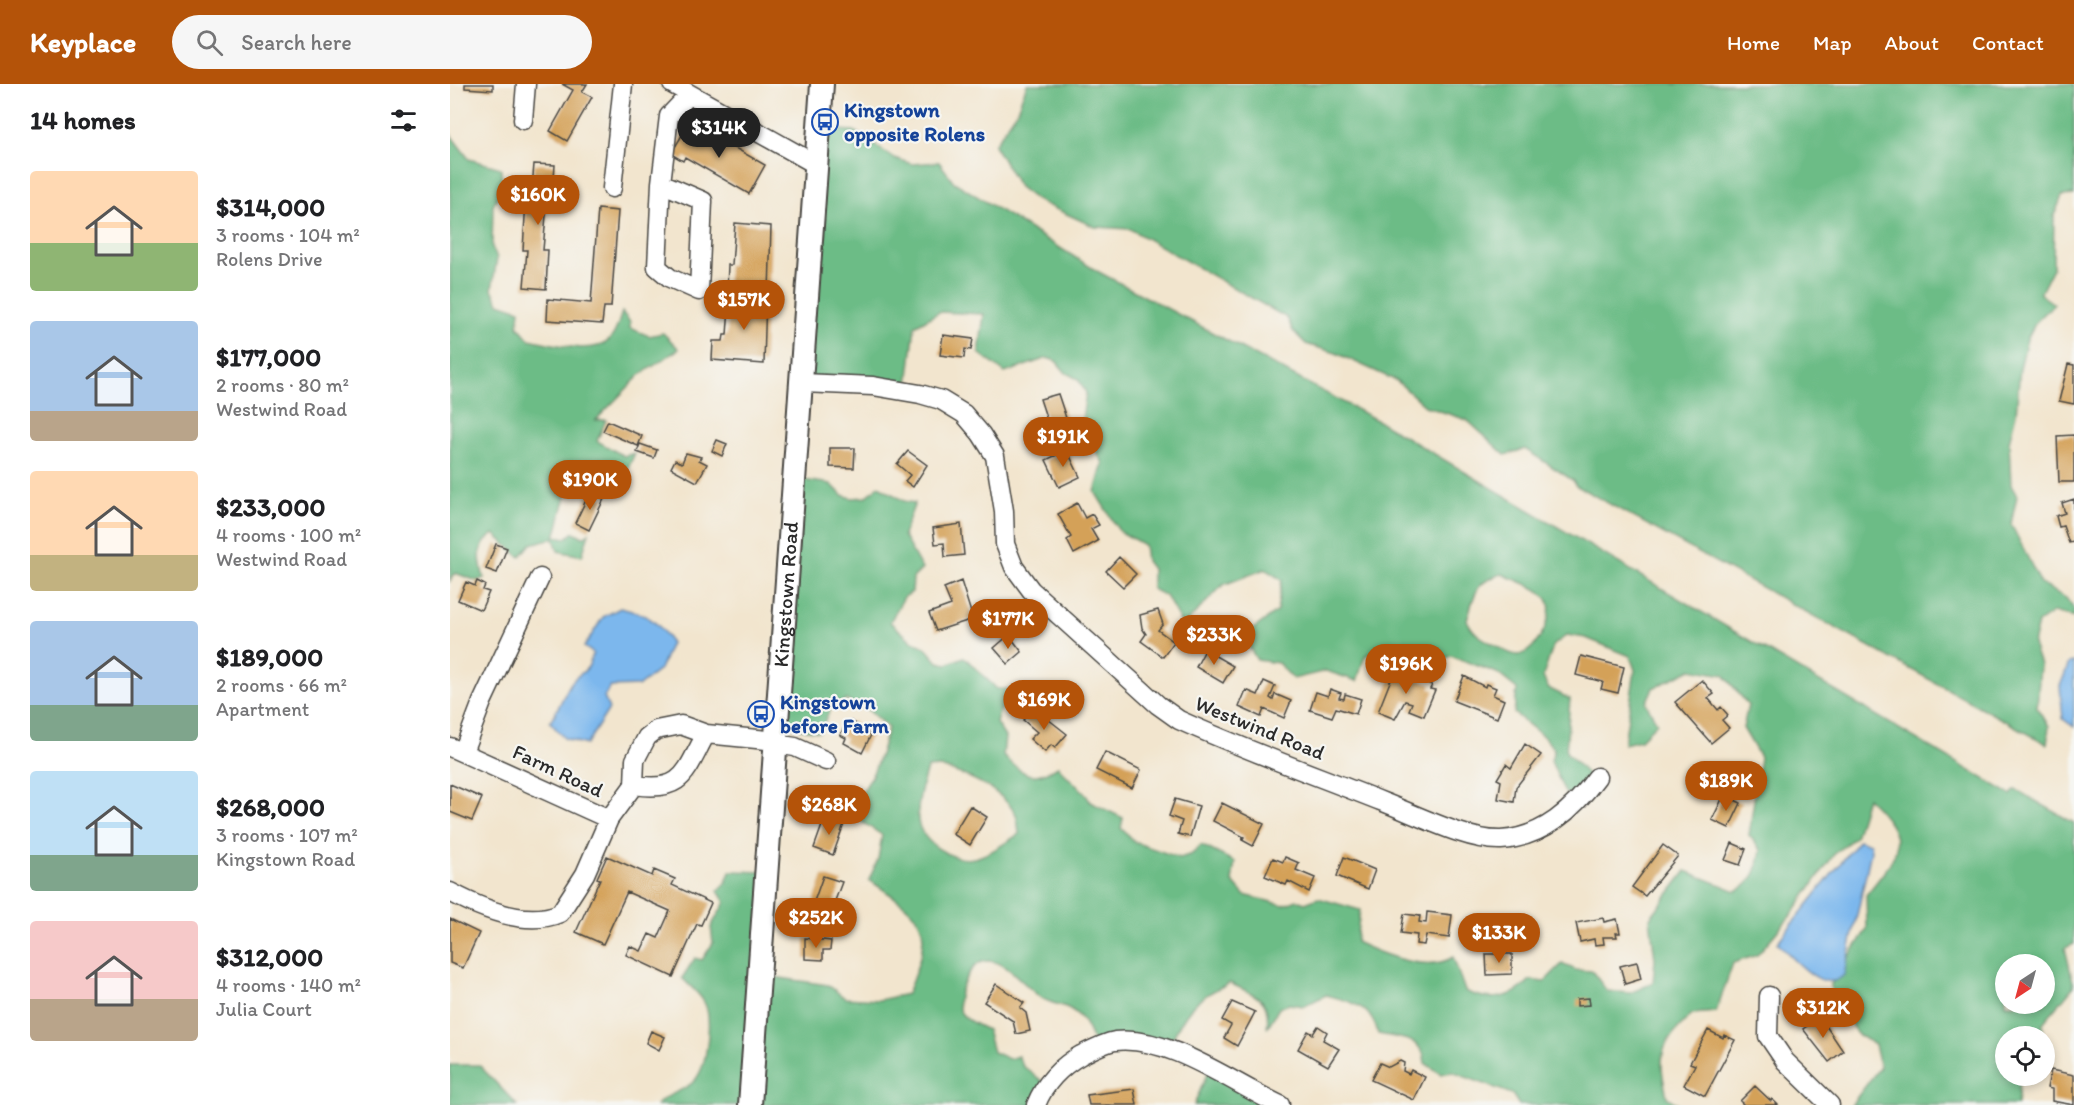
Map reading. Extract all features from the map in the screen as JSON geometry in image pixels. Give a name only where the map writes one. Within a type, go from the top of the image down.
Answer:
[{"type":"main road","name":"Kingstown Road","points":[[750,1105],[822,84]]},
{"type":"street","points":[[523,120],[526,84]]},
{"type":"street","points":[[612,188],[623,84]]},
{"type":"street","points":[[672,84],[815,164]]},
{"type":"street","points":[[661,183],[703,201],[699,291],[670,278],[657,267],[661,183],[669,116],[690,94]]},
{"type":"street","name":"Westwind Road","points":[[802,383],[873,386],[920,394],[941,400],[963,414],[981,434],[994,456],[1004,511],[1005,544],[1014,567],[1031,590],[1158,705],[1179,720],[1417,815],[1471,835],[1498,840],[1521,837],[1544,828],[1564,814],[1597,777]]},
{"type":"street","points":[[456,749],[482,702],[540,578]]},
{"type":"street","name":"Farm Road","points":[[456,749],[609,819],[634,785],[635,760],[647,737],[667,726],[681,725],[706,734],[777,742],[795,747],[826,761]]},
{"type":"street","name":"Farm Road","points":[[634,785],[656,789],[677,781],[706,734]]},
{"type":"street","points":[[450,892],[516,917],[556,915],[566,906],[585,874],[609,819]]},
{"type":"street","points":[[1769,996],[1768,1036],[1785,1061],[1830,1105]]},
{"type":"street","points":[[1036,1105],[1040,1093],[1070,1061],[1113,1041],[1139,1042],[1169,1049],[1280,1105]]},
{"type":"green space","points":[[1027,84],[2074,84],[2074,195],[2062,196],[2054,216],[2053,268],[2040,294],[2054,304],[2036,322],[2027,339],[2020,368],[2016,414],[2009,442],[2011,485],[2017,496],[2011,524],[2041,584],[2066,598],[2074,609],[2074,618],[2054,612],[2038,623],[2033,644],[2040,665],[2037,708],[2049,726],[2047,744],[1575,485],[1574,481],[1525,449],[1505,455],[1467,420],[1425,406],[1397,381],[1336,353],[1306,344],[1293,331],[1287,318],[1130,229],[1095,227],[1036,200],[1019,187],[994,145],[1016,113]]},
{"type":"green space","points":[[821,129],[854,131],[894,158],[912,164],[939,162],[954,182],[1097,271],[1382,423],[2011,795],[2015,790],[2020,792],[2074,823],[2074,944],[2065,948],[2074,986],[2055,1009],[2055,954],[1995,954],[1995,1014],[2051,1014],[2043,1026],[1995,1026],[1995,1086],[2019,1086],[2017,1105],[1851,1105],[1880,1067],[1875,1045],[1856,1033],[1830,986],[1867,929],[1866,895],[1887,868],[1896,847],[1891,825],[1867,798],[1855,837],[1835,853],[1792,914],[1757,955],[1733,963],[1716,1012],[1692,1014],[1667,1042],[1662,1059],[1664,1082],[1667,1097],[1679,1105],[1519,1105],[1512,1094],[1452,1072],[1441,1074],[1425,1063],[1424,1054],[1415,1043],[1378,1034],[1371,1017],[1352,1003],[1326,995],[1304,1006],[1289,1004],[1279,1008],[1267,1028],[1268,1017],[1264,1003],[1254,995],[1230,983],[1206,995],[1191,1008],[1179,1025],[1168,1048],[1096,1048],[1086,1026],[1077,1014],[1042,998],[1002,965],[987,961],[975,966],[966,979],[959,994],[960,1012],[987,1030],[993,1052],[1009,1059],[1018,1056],[1023,1066],[1047,1085],[1036,1105],[656,1105],[691,1084],[703,1065],[708,1030],[707,1009],[700,996],[682,978],[695,958],[702,960],[713,943],[711,927],[725,902],[718,891],[726,883],[730,871],[766,872],[760,975],[828,985],[845,998],[879,1000],[907,994],[921,953],[923,939],[921,926],[915,916],[904,905],[869,880],[878,859],[882,835],[844,810],[854,802],[868,783],[878,762],[888,728],[868,710],[846,700],[832,707],[819,732],[779,725],[797,479],[831,484],[842,495],[852,498],[866,497],[879,486],[904,501],[915,503],[903,535],[922,569],[913,578],[912,592],[904,597],[890,622],[912,641],[925,647],[938,662],[947,664],[964,657],[997,689],[1014,689],[999,713],[996,723],[1005,737],[1003,756],[1017,768],[1035,775],[1058,766],[1084,792],[1090,802],[1123,818],[1121,828],[1134,842],[1180,858],[1192,854],[1201,845],[1235,862],[1232,881],[1244,895],[1284,905],[1297,900],[1305,903],[1318,898],[1360,910],[1356,942],[1391,957],[1417,963],[1442,962],[1453,957],[1465,991],[1474,995],[1491,998],[1508,995],[1516,992],[1530,980],[1544,982],[1562,964],[1576,970],[1592,971],[1607,991],[1630,993],[1653,983],[1655,959],[1650,918],[1686,871],[1736,891],[1747,884],[1757,869],[1761,850],[1749,835],[1760,757],[1743,728],[1748,705],[1724,675],[1691,669],[1653,688],[1646,703],[1657,723],[1640,740],[1624,744],[1635,670],[1630,656],[1586,638],[1567,635],[1553,646],[1543,677],[1548,688],[1570,699],[1566,752],[1593,780],[1581,798],[1565,793],[1551,761],[1554,749],[1545,738],[1514,713],[1517,689],[1497,673],[1451,656],[1437,661],[1432,671],[1417,660],[1383,646],[1365,656],[1357,681],[1326,671],[1293,679],[1278,663],[1257,660],[1243,637],[1277,611],[1282,580],[1265,569],[1223,585],[1183,626],[1166,596],[1152,589],[1152,569],[1146,561],[1144,545],[1119,531],[1095,492],[1103,463],[1081,425],[1086,393],[1078,379],[1066,373],[1056,361],[1047,358],[1005,373],[979,353],[984,314],[939,312],[915,326],[907,393],[809,384]],"holes":[[[1502,574],[1526,584],[1547,599],[1549,614],[1543,632],[1532,648],[1525,653],[1511,654],[1481,637],[1467,620],[1474,596],[1486,581]],[[940,767],[971,778],[999,795],[1014,811],[1019,834],[992,851],[974,858],[957,857],[938,849],[924,835],[918,813],[927,768]]]},
{"type":"green space","points":[[450,134],[469,159],[501,168],[502,187],[493,206],[492,247],[497,258],[492,289],[499,303],[520,310],[518,326],[529,339],[573,347],[595,347],[611,338],[622,312],[630,322],[630,328],[649,336],[663,333],[679,349],[640,375],[596,420],[606,420],[597,441],[624,456],[635,453],[621,484],[599,490],[581,479],[574,484],[566,497],[555,536],[566,538],[574,532],[583,537],[589,533],[582,556],[558,551],[554,538],[531,544],[520,557],[494,534],[488,538],[482,548],[480,560],[484,578],[477,581],[455,573],[450,581]]},
{"type":"green space","points":[[450,1065],[479,1065],[517,1105],[450,1105]]},
{"type":"green space","points":[[1208,1072],[1276,1105],[1194,1105]]},
{"type":"water","points":[[620,608],[650,619],[666,635],[671,643],[660,669],[639,686],[610,687],[604,697],[609,709],[586,745],[564,738],[550,722],[571,683],[588,666],[593,653],[584,647],[603,617]]},
{"type":"water","points":[[2074,662],[2074,727],[2063,719],[2060,686],[2069,663]]},
{"type":"water","points":[[1859,840],[1870,844],[1871,851],[1844,975],[1836,981],[1827,981],[1809,972],[1777,943]]},
{"type":"building","points":[[465,84],[493,84],[493,90],[465,88]]},
{"type":"building","points":[[562,84],[587,84],[582,92],[592,97],[567,141],[550,131],[573,90]]},
{"type":"building","points":[[700,128],[765,165],[749,194],[685,157],[683,161],[671,154],[685,130],[696,136]]},
{"type":"building","points":[[534,164],[555,165],[552,204],[547,204],[543,250],[548,250],[546,289],[524,287],[527,250],[523,250],[526,200],[531,201]]},
{"type":"building","points":[[598,209],[618,211],[611,307],[604,307],[602,324],[547,320],[548,299],[591,303]]},
{"type":"building","points":[[735,223],[771,226],[769,292],[727,288],[728,265],[732,265]]},
{"type":"building","points":[[730,292],[766,295],[764,364],[712,360],[713,341],[723,341],[724,335],[727,335]]},
{"type":"building","points":[[943,335],[973,339],[971,350],[965,349],[964,358],[940,355]]},
{"type":"building","points":[[2068,364],[2074,365],[2074,404],[2059,401]]},
{"type":"building","points":[[1058,394],[1066,418],[1048,423],[1040,399]]},
{"type":"building","points":[[608,421],[642,436],[638,446],[603,431]]},
{"type":"building","points":[[2074,435],[2074,482],[2059,482],[2057,436]]},
{"type":"building","points":[[717,440],[727,444],[722,456],[712,451]]},
{"type":"building","points":[[640,444],[657,450],[654,458],[637,452]]},
{"type":"building","points":[[830,448],[855,448],[854,468],[830,467]]},
{"type":"building","points":[[1067,450],[1080,477],[1059,487],[1046,460]]},
{"type":"building","points":[[908,451],[927,465],[913,487],[905,481],[910,475],[897,464]]},
{"type":"building","points":[[686,453],[701,457],[699,460],[707,464],[697,482],[671,468],[675,460],[682,463]]},
{"type":"building","points":[[590,492],[604,499],[589,530],[575,523]]},
{"type":"building","points":[[2074,499],[2074,542],[2069,543],[2063,526],[2059,527],[2056,516],[2065,513],[2062,503]]},
{"type":"building","points":[[1077,503],[1085,518],[1092,514],[1099,525],[1091,529],[1098,541],[1074,554],[1067,540],[1071,537],[1058,514]]},
{"type":"building","points":[[961,524],[964,555],[945,557],[944,543],[935,544],[933,528]]},
{"type":"building","points":[[496,544],[507,548],[497,573],[486,569]]},
{"type":"building","points":[[1119,557],[1136,574],[1123,587],[1106,571]]},
{"type":"building","points":[[477,581],[485,585],[483,590],[489,592],[481,610],[458,600],[466,582],[475,586]]},
{"type":"building","points":[[961,581],[973,619],[936,631],[929,613],[951,605],[944,588]]},
{"type":"building","points":[[1158,610],[1163,624],[1158,630],[1174,642],[1163,657],[1141,641],[1146,634],[1142,628],[1140,615]]},
{"type":"building","points":[[1009,635],[1022,652],[1008,664],[994,648]]},
{"type":"building","points":[[1205,650],[1233,666],[1223,683],[1196,667]]},
{"type":"building","points":[[1581,656],[1624,667],[1618,693],[1601,689],[1603,682],[1576,675]]},
{"type":"building","points":[[1395,669],[1432,685],[1430,689],[1435,690],[1424,716],[1409,710],[1412,703],[1405,701],[1395,719],[1378,712]]},
{"type":"building","points":[[1464,676],[1485,687],[1486,684],[1496,688],[1493,695],[1504,700],[1497,718],[1454,701]]},
{"type":"building","points":[[1702,680],[1714,694],[1708,698],[1718,710],[1721,707],[1728,715],[1722,720],[1729,728],[1711,743],[1675,702]]},
{"type":"building","points":[[1264,681],[1275,686],[1270,698],[1273,700],[1275,694],[1291,701],[1284,718],[1264,709],[1261,717],[1239,707],[1246,690],[1258,695]]},
{"type":"building","points":[[1330,689],[1341,693],[1339,698],[1344,699],[1345,694],[1361,699],[1356,714],[1336,708],[1332,717],[1310,710],[1316,692],[1328,696]]},
{"type":"building","points":[[1034,708],[1067,734],[1055,748],[1051,745],[1045,752],[1030,739],[1037,732],[1023,720]]},
{"type":"building","points":[[852,721],[871,735],[862,753],[844,743],[846,738],[840,735],[847,722],[851,724]]},
{"type":"building","points":[[1525,744],[1541,755],[1516,787],[1514,802],[1498,799],[1501,781],[1497,779],[1506,764],[1511,768]]},
{"type":"building","points":[[1105,752],[1141,770],[1132,788],[1096,770]]},
{"type":"building","points":[[450,784],[482,798],[472,821],[450,812]]},
{"type":"building","points":[[1724,795],[1741,803],[1729,828],[1712,820]]},
{"type":"building","points":[[1175,799],[1199,806],[1190,837],[1178,834],[1182,821],[1169,816]]},
{"type":"building","points":[[1222,803],[1264,824],[1253,846],[1242,840],[1244,837],[1213,821]]},
{"type":"building","points":[[970,806],[987,817],[970,845],[953,834]]},
{"type":"building","points":[[825,817],[844,824],[833,855],[814,848]]},
{"type":"building","points":[[1732,843],[1746,849],[1740,865],[1725,860]]},
{"type":"building","points":[[1663,845],[1678,856],[1645,896],[1632,887]]},
{"type":"building","points":[[607,856],[652,876],[654,870],[675,879],[672,885],[711,903],[701,925],[697,924],[673,977],[626,955],[630,946],[641,951],[649,934],[658,938],[670,911],[627,892],[603,944],[576,932],[600,879],[597,878]]},
{"type":"building","points":[[1285,857],[1299,863],[1296,870],[1315,878],[1309,892],[1288,881],[1286,885],[1265,876],[1273,858],[1283,862]]},
{"type":"building","points":[[1344,857],[1375,870],[1368,889],[1337,876]]},
{"type":"building","points":[[823,876],[842,882],[830,914],[812,907]]},
{"type":"building","points":[[1427,912],[1452,915],[1449,938],[1426,935],[1424,945],[1416,944],[1417,935],[1401,933],[1404,914],[1420,916],[1419,922],[1426,923]]},
{"type":"building","points":[[1603,918],[1604,922],[1617,919],[1620,933],[1616,933],[1617,937],[1603,937],[1604,944],[1595,945],[1594,939],[1580,942],[1576,923]]},
{"type":"building","points":[[450,919],[479,933],[463,968],[450,963]]},
{"type":"building","points":[[805,938],[831,941],[830,950],[823,950],[823,960],[805,959]]},
{"type":"building","points":[[1486,954],[1512,954],[1512,974],[1487,975]]},
{"type":"building","points":[[1637,962],[1641,979],[1625,984],[1620,966]]},
{"type":"building","points":[[996,984],[1024,1003],[1020,1008],[1026,1013],[1030,1031],[1016,1034],[1013,1021],[984,1002]]},
{"type":"building","points":[[1589,998],[1590,1005],[1577,1006],[1577,999]]},
{"type":"building","points":[[1232,1002],[1255,1012],[1237,1046],[1224,1038],[1231,1025],[1222,1020]]},
{"type":"building","points":[[1820,1017],[1843,1051],[1829,1062],[1803,1029]]},
{"type":"building","points":[[1318,1026],[1327,1032],[1323,1040],[1339,1049],[1328,1066],[1298,1049],[1308,1031],[1313,1034]]},
{"type":"building","points":[[1708,1030],[1723,1038],[1724,1035],[1735,1040],[1705,1096],[1684,1085],[1695,1065],[1690,1063]]},
{"type":"building","points":[[651,1031],[665,1037],[659,1050],[646,1043]]},
{"type":"building","points":[[1400,1061],[1404,1063],[1403,1071],[1409,1074],[1411,1070],[1425,1077],[1414,1100],[1371,1080],[1380,1063],[1389,1067]]},
{"type":"building","points":[[2055,1071],[2074,1075],[2074,1105],[2052,1101],[2052,1089],[2047,1088],[2047,1086],[2055,1086]]},
{"type":"building","points":[[1755,1086],[1778,1105],[1744,1105],[1740,1101]]},
{"type":"building","points":[[1134,1089],[1137,1105],[1089,1105],[1087,1095]]},
{"type":"place","name":"Kingstown opposite Rolens","points":[[825,122]]},
{"type":"place","name":"Kingstown before Farm","points":[[761,714]]}]
